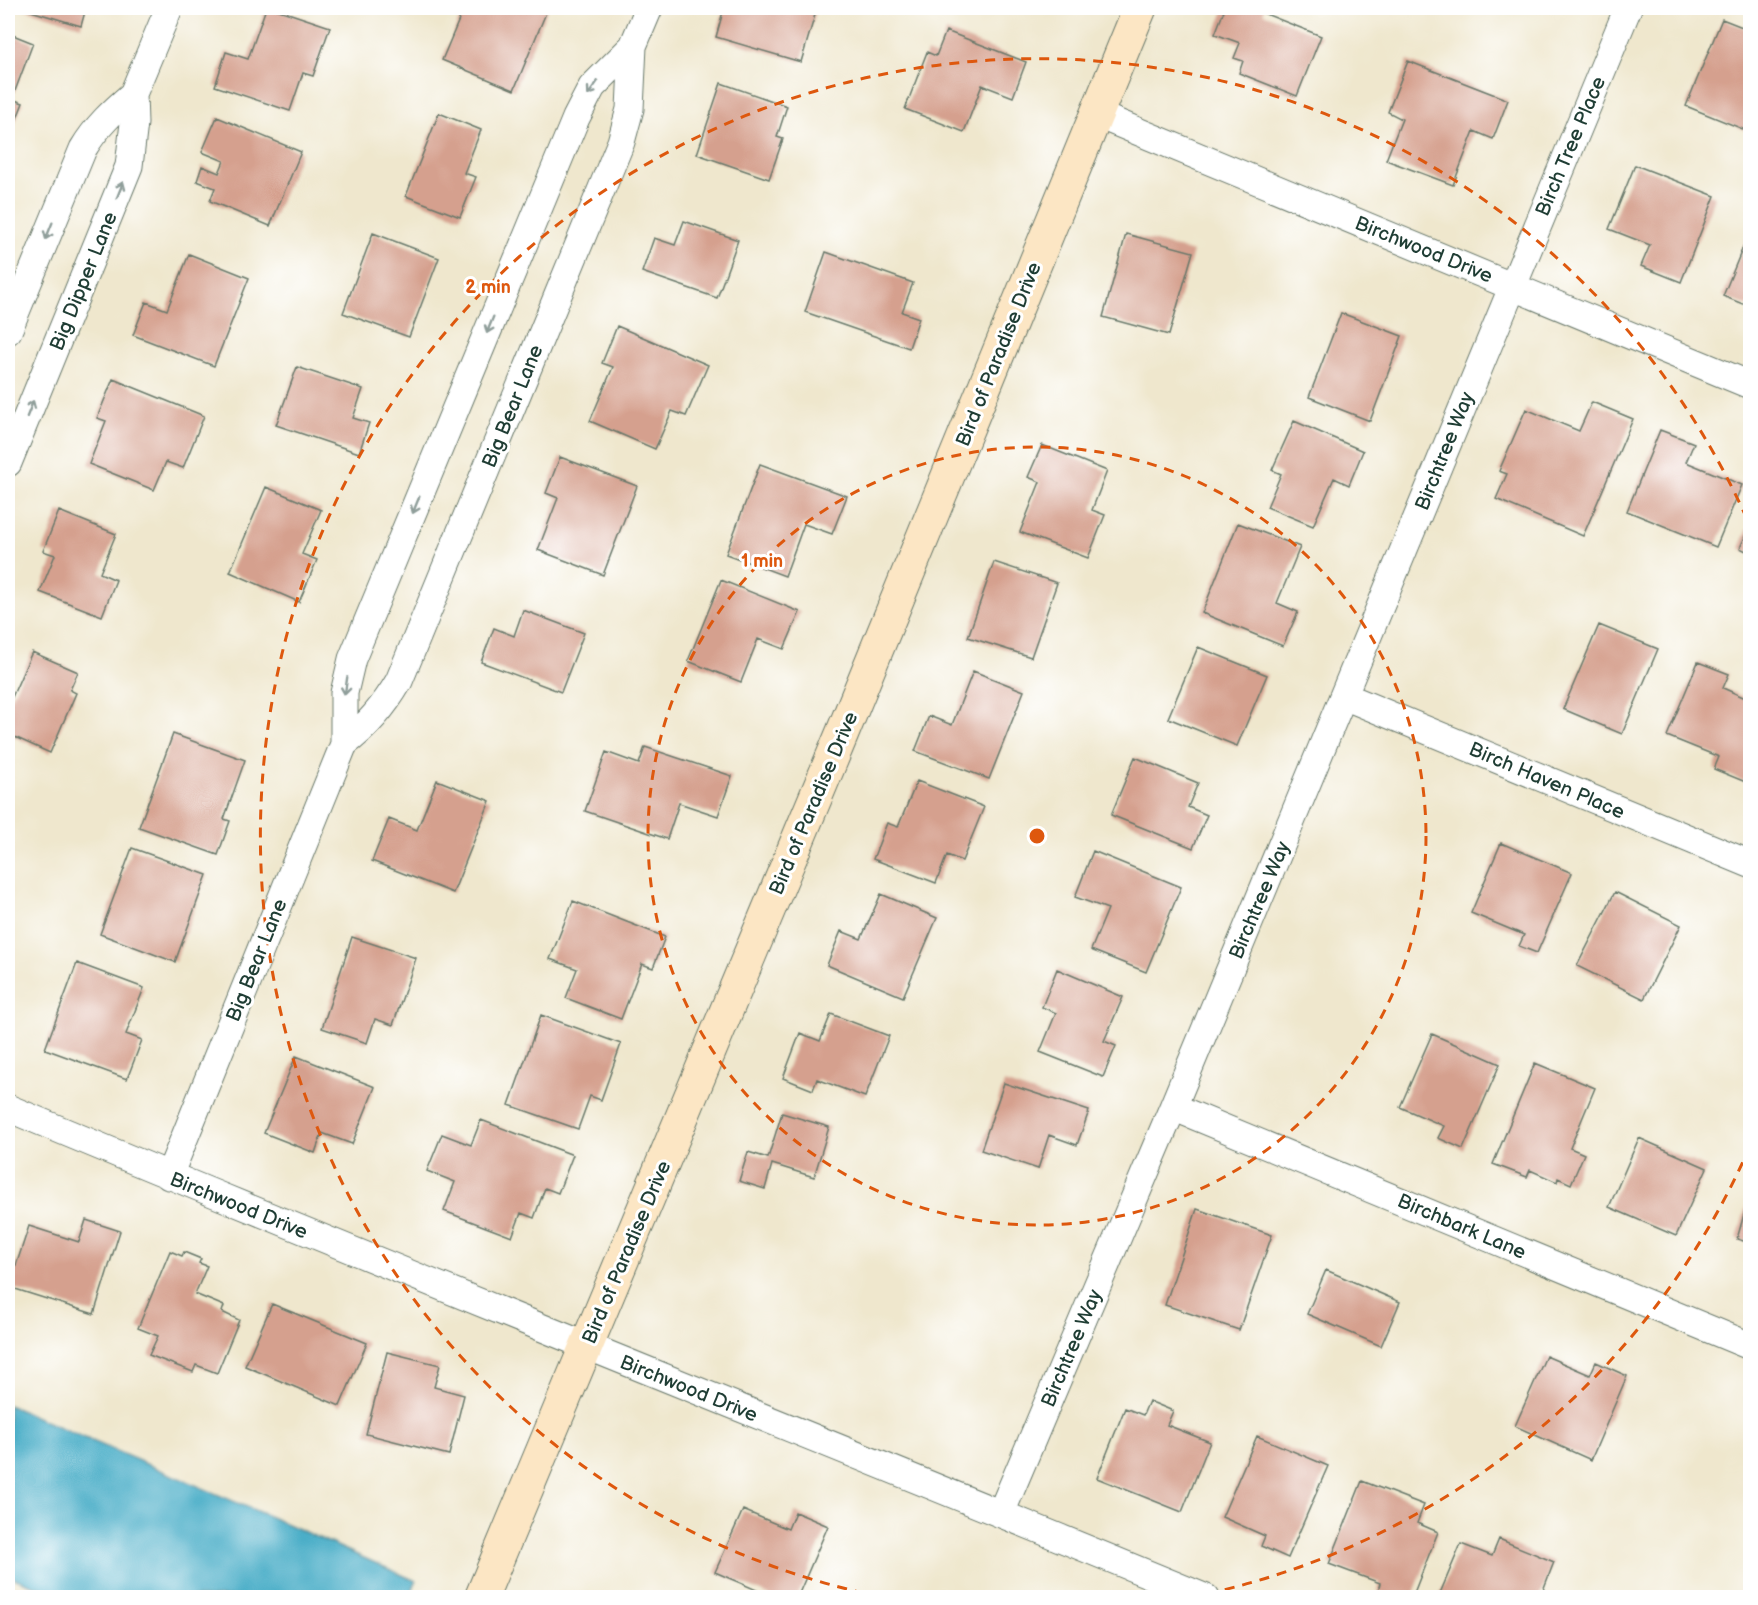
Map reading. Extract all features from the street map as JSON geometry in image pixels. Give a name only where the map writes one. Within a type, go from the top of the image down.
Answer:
[{"type":"street","name":"Big Dipper Lane","points":[[8,463],[129,166],[134,123],[133,94],[169,8]]},
{"type":"street","name":"Big Bear Lane","points":[[344,744],[364,729],[378,714],[399,681],[621,142],[630,109],[633,46],[649,8]]},
{"type":"street","name":"Bird of Paradise Drive","points":[[485,1589],[846,723],[1140,8]]},
{"type":"street","name":"Birch Tree Place","points":[[1512,285],[1628,8]]},
{"type":"street","name":"Big Bear Lane","points":[[169,1176],[344,744],[344,693],[352,659],[576,118],[592,87],[633,46]]},
{"type":"street","name":"Big Dipper Lane","points":[[8,331],[83,149],[106,118],[133,94]]},
{"type":"street","name":"Birchwood Drive","points":[[1096,114],[1750,385]]},
{"type":"street","name":"Birchtree Way","points":[[1001,1513],[1173,1107],[1512,285]]},
{"type":"street","name":"Birch Haven Place","points":[[1344,696],[1750,864]]},
{"type":"street","name":"Birchbark Lane","points":[[1173,1107],[1750,1346]]},
{"type":"street","name":"Birchwood Drive","points":[[8,1108],[586,1347],[1001,1513],[1206,1598]]},
{"type":"water","points":[[8,1405],[416,1581],[410,1597],[64,1597],[8,1576]]},
{"type":"building","points":[[21,8],[86,8],[81,26]]},
{"type":"building","points":[[266,8],[273,8],[330,27],[313,76],[303,73],[290,111],[215,86],[226,52],[248,59]]},
{"type":"building","points":[[464,8],[548,8],[514,90],[442,60]]},
{"type":"building","points":[[724,8],[817,8],[801,62],[716,37]]},
{"type":"building","points":[[1225,8],[1265,8],[1263,13],[1321,36],[1297,96],[1239,73],[1243,61],[1234,58],[1240,43],[1215,34]]},
{"type":"building","points":[[1722,19],[1750,30],[1750,132],[1686,106]]},
{"type":"building","points":[[946,31],[1026,62],[1013,97],[982,85],[964,132],[905,109],[927,52],[936,56]]},
{"type":"building","points":[[8,33],[33,43],[12,99],[23,103],[11,133],[8,132]]},
{"type":"building","points":[[1408,61],[1508,100],[1493,139],[1474,131],[1453,185],[1386,160],[1402,119],[1388,112]]},
{"type":"building","points":[[721,83],[787,106],[777,137],[783,139],[769,179],[697,154]]},
{"type":"building","points":[[439,113],[481,130],[464,173],[476,177],[460,217],[406,196]]},
{"type":"building","points":[[217,117],[301,152],[270,226],[210,201],[215,188],[197,181],[202,166],[219,173],[224,161],[202,152]]},
{"type":"building","points":[[1635,165],[1715,196],[1681,282],[1641,266],[1650,245],[1609,229]]},
{"type":"building","points":[[684,221],[738,240],[717,298],[642,272],[654,238],[675,245]]},
{"type":"building","points":[[1750,230],[1750,307],[1723,296]]},
{"type":"building","points":[[373,233],[439,258],[409,337],[343,313]]},
{"type":"building","points":[[1126,234],[1193,252],[1169,335],[1103,317]]},
{"type":"building","points":[[826,252],[913,283],[902,312],[919,318],[909,348],[805,312]]},
{"type":"building","points":[[189,254],[249,278],[214,366],[133,335],[146,302],[167,310]]},
{"type":"building","points":[[1341,313],[1402,336],[1370,421],[1309,397]]},
{"type":"building","points":[[617,326],[708,365],[686,416],[672,411],[655,449],[590,421],[613,367],[602,363]]},
{"type":"building","points":[[297,367],[363,389],[353,418],[369,423],[359,453],[276,425]]},
{"type":"building","points":[[113,379],[204,416],[183,468],[166,462],[154,490],[89,464],[106,421],[97,418]]},
{"type":"building","points":[[1592,402],[1633,419],[1583,536],[1496,499],[1507,474],[1499,471],[1526,409],[1579,431]]},
{"type":"building","points":[[1294,421],[1363,451],[1349,485],[1334,478],[1313,526],[1267,507],[1281,474],[1272,470]]},
{"type":"building","points":[[1660,430],[1694,443],[1686,462],[1742,485],[1716,547],[1627,511]]},
{"type":"building","points":[[1042,445],[1107,471],[1092,510],[1105,515],[1088,558],[1020,532],[1040,482],[1028,477]]},
{"type":"building","points":[[560,457],[637,486],[603,575],[538,550],[558,498],[546,493]]},
{"type":"building","points":[[760,464],[847,496],[832,534],[804,524],[785,576],[726,554]]},
{"type":"building","points":[[266,487],[321,510],[302,554],[317,560],[299,602],[230,572]]},
{"type":"building","points":[[59,511],[116,534],[100,573],[116,580],[102,616],[40,592],[55,555],[43,551]]},
{"type":"building","points":[[1238,523],[1300,547],[1277,603],[1298,612],[1283,646],[1202,613]]},
{"type":"building","points":[[1750,525],[1750,553],[1740,548]]},
{"type":"building","points":[[994,562],[1057,583],[1031,657],[968,637]]},
{"type":"building","points":[[721,580],[800,612],[784,649],[758,639],[741,682],[688,661]]},
{"type":"building","points":[[523,610],[584,633],[561,692],[481,662],[494,628],[514,636]]},
{"type":"building","points":[[1599,625],[1658,649],[1622,734],[1563,709]]},
{"type":"building","points":[[1198,647],[1267,675],[1237,746],[1168,718]]},
{"type":"building","points":[[32,652],[78,672],[70,690],[76,693],[50,753],[8,734],[8,695],[12,697]]},
{"type":"building","points":[[1698,662],[1729,674],[1723,688],[1750,700],[1750,777],[1748,783],[1714,769],[1719,757],[1667,736]]},
{"type":"building","points":[[973,671],[1024,691],[989,779],[915,751],[929,716],[952,725]]},
{"type":"building","points":[[173,734],[245,760],[224,819],[230,821],[218,855],[139,827]]},
{"type":"building","points":[[645,747],[732,776],[718,816],[679,803],[667,839],[585,811],[606,752],[639,764]]},
{"type":"building","points":[[1135,757],[1198,783],[1188,807],[1207,815],[1193,848],[1111,815]]},
{"type":"building","points":[[437,780],[490,801],[453,893],[372,861],[389,819],[417,830]]},
{"type":"building","points":[[917,781],[984,807],[962,861],[947,855],[936,883],[873,859],[887,823],[898,827]]},
{"type":"building","points":[[1501,843],[1572,873],[1537,953],[1519,946],[1524,935],[1471,913]]},
{"type":"building","points":[[132,848],[207,875],[175,962],[100,934]]},
{"type":"building","points":[[1093,851],[1181,887],[1146,972],[1091,950],[1108,909],[1075,897]]},
{"type":"building","points":[[1615,892],[1681,925],[1644,999],[1577,966]]},
{"type":"building","points":[[881,894],[937,918],[903,997],[827,965],[841,931],[861,939]]},
{"type":"building","points":[[573,901],[665,937],[653,968],[642,964],[621,1019],[566,998],[577,969],[550,959]]},
{"type":"building","points":[[352,937],[416,958],[393,1025],[375,1019],[367,1043],[322,1028]]},
{"type":"building","points":[[77,963],[144,988],[126,1034],[142,1040],[127,1079],[45,1049]]},
{"type":"building","points":[[1057,969],[1123,997],[1104,1041],[1116,1046],[1103,1077],[1040,1052],[1056,1013],[1042,1007]]},
{"type":"building","points":[[831,1014],[889,1036],[865,1097],[817,1079],[813,1090],[783,1078],[800,1033],[820,1041]]},
{"type":"building","points":[[541,1015],[621,1044],[601,1100],[590,1096],[578,1129],[509,1105]]},
{"type":"building","points":[[1432,1034],[1500,1064],[1463,1149],[1438,1138],[1444,1126],[1400,1107]]},
{"type":"building","points":[[296,1056],[375,1087],[352,1144],[322,1133],[315,1153],[264,1133]]},
{"type":"building","points":[[1535,1063],[1595,1088],[1570,1148],[1584,1154],[1571,1184],[1558,1178],[1557,1182],[1530,1170],[1527,1177],[1493,1164]]},
{"type":"building","points":[[1004,1083],[1089,1111],[1077,1145],[1049,1135],[1038,1169],[981,1150]]},
{"type":"building","points":[[782,1113],[829,1127],[814,1177],[772,1164],[765,1189],[739,1181],[748,1152],[768,1158]]},
{"type":"building","points":[[481,1120],[573,1155],[558,1193],[545,1188],[534,1218],[521,1213],[512,1237],[444,1211],[455,1182],[427,1171],[442,1134],[471,1145]]},
{"type":"building","points":[[1639,1138],[1707,1168],[1676,1236],[1609,1207]]},
{"type":"building","points":[[1750,1193],[1750,1243],[1737,1239]]},
{"type":"building","points":[[1197,1209],[1272,1235],[1239,1330],[1165,1305]]},
{"type":"building","points":[[86,1220],[120,1231],[94,1314],[9,1287],[29,1226],[79,1242]]},
{"type":"building","points":[[170,1251],[182,1256],[184,1252],[201,1259],[199,1263],[207,1266],[195,1294],[224,1306],[222,1312],[239,1320],[217,1373],[196,1365],[193,1372],[149,1355],[158,1336],[138,1328]]},
{"type":"building","points":[[1326,1270],[1400,1302],[1381,1346],[1307,1314]]},
{"type":"building","points":[[272,1304],[367,1343],[340,1406],[245,1366]]},
{"type":"building","points":[[387,1352],[440,1365],[434,1387],[464,1395],[449,1455],[366,1434]]},
{"type":"building","points":[[1546,1356],[1590,1375],[1596,1362],[1627,1376],[1591,1460],[1515,1426]]},
{"type":"building","points":[[1149,1401],[1173,1411],[1167,1425],[1210,1442],[1182,1512],[1097,1478],[1125,1408],[1143,1415]]},
{"type":"building","points":[[1257,1436],[1328,1466],[1288,1558],[1261,1546],[1265,1536],[1222,1517]]},
{"type":"building","points":[[1362,1481],[1424,1505],[1417,1523],[1438,1532],[1412,1598],[1394,1598],[1378,1591],[1380,1583],[1329,1564]]},
{"type":"building","points":[[743,1510],[788,1529],[795,1512],[828,1526],[797,1598],[775,1598],[715,1572]]},
{"type":"building","points":[[1499,1539],[1554,1562],[1540,1598],[1438,1598],[1461,1544],[1492,1556]]}]
